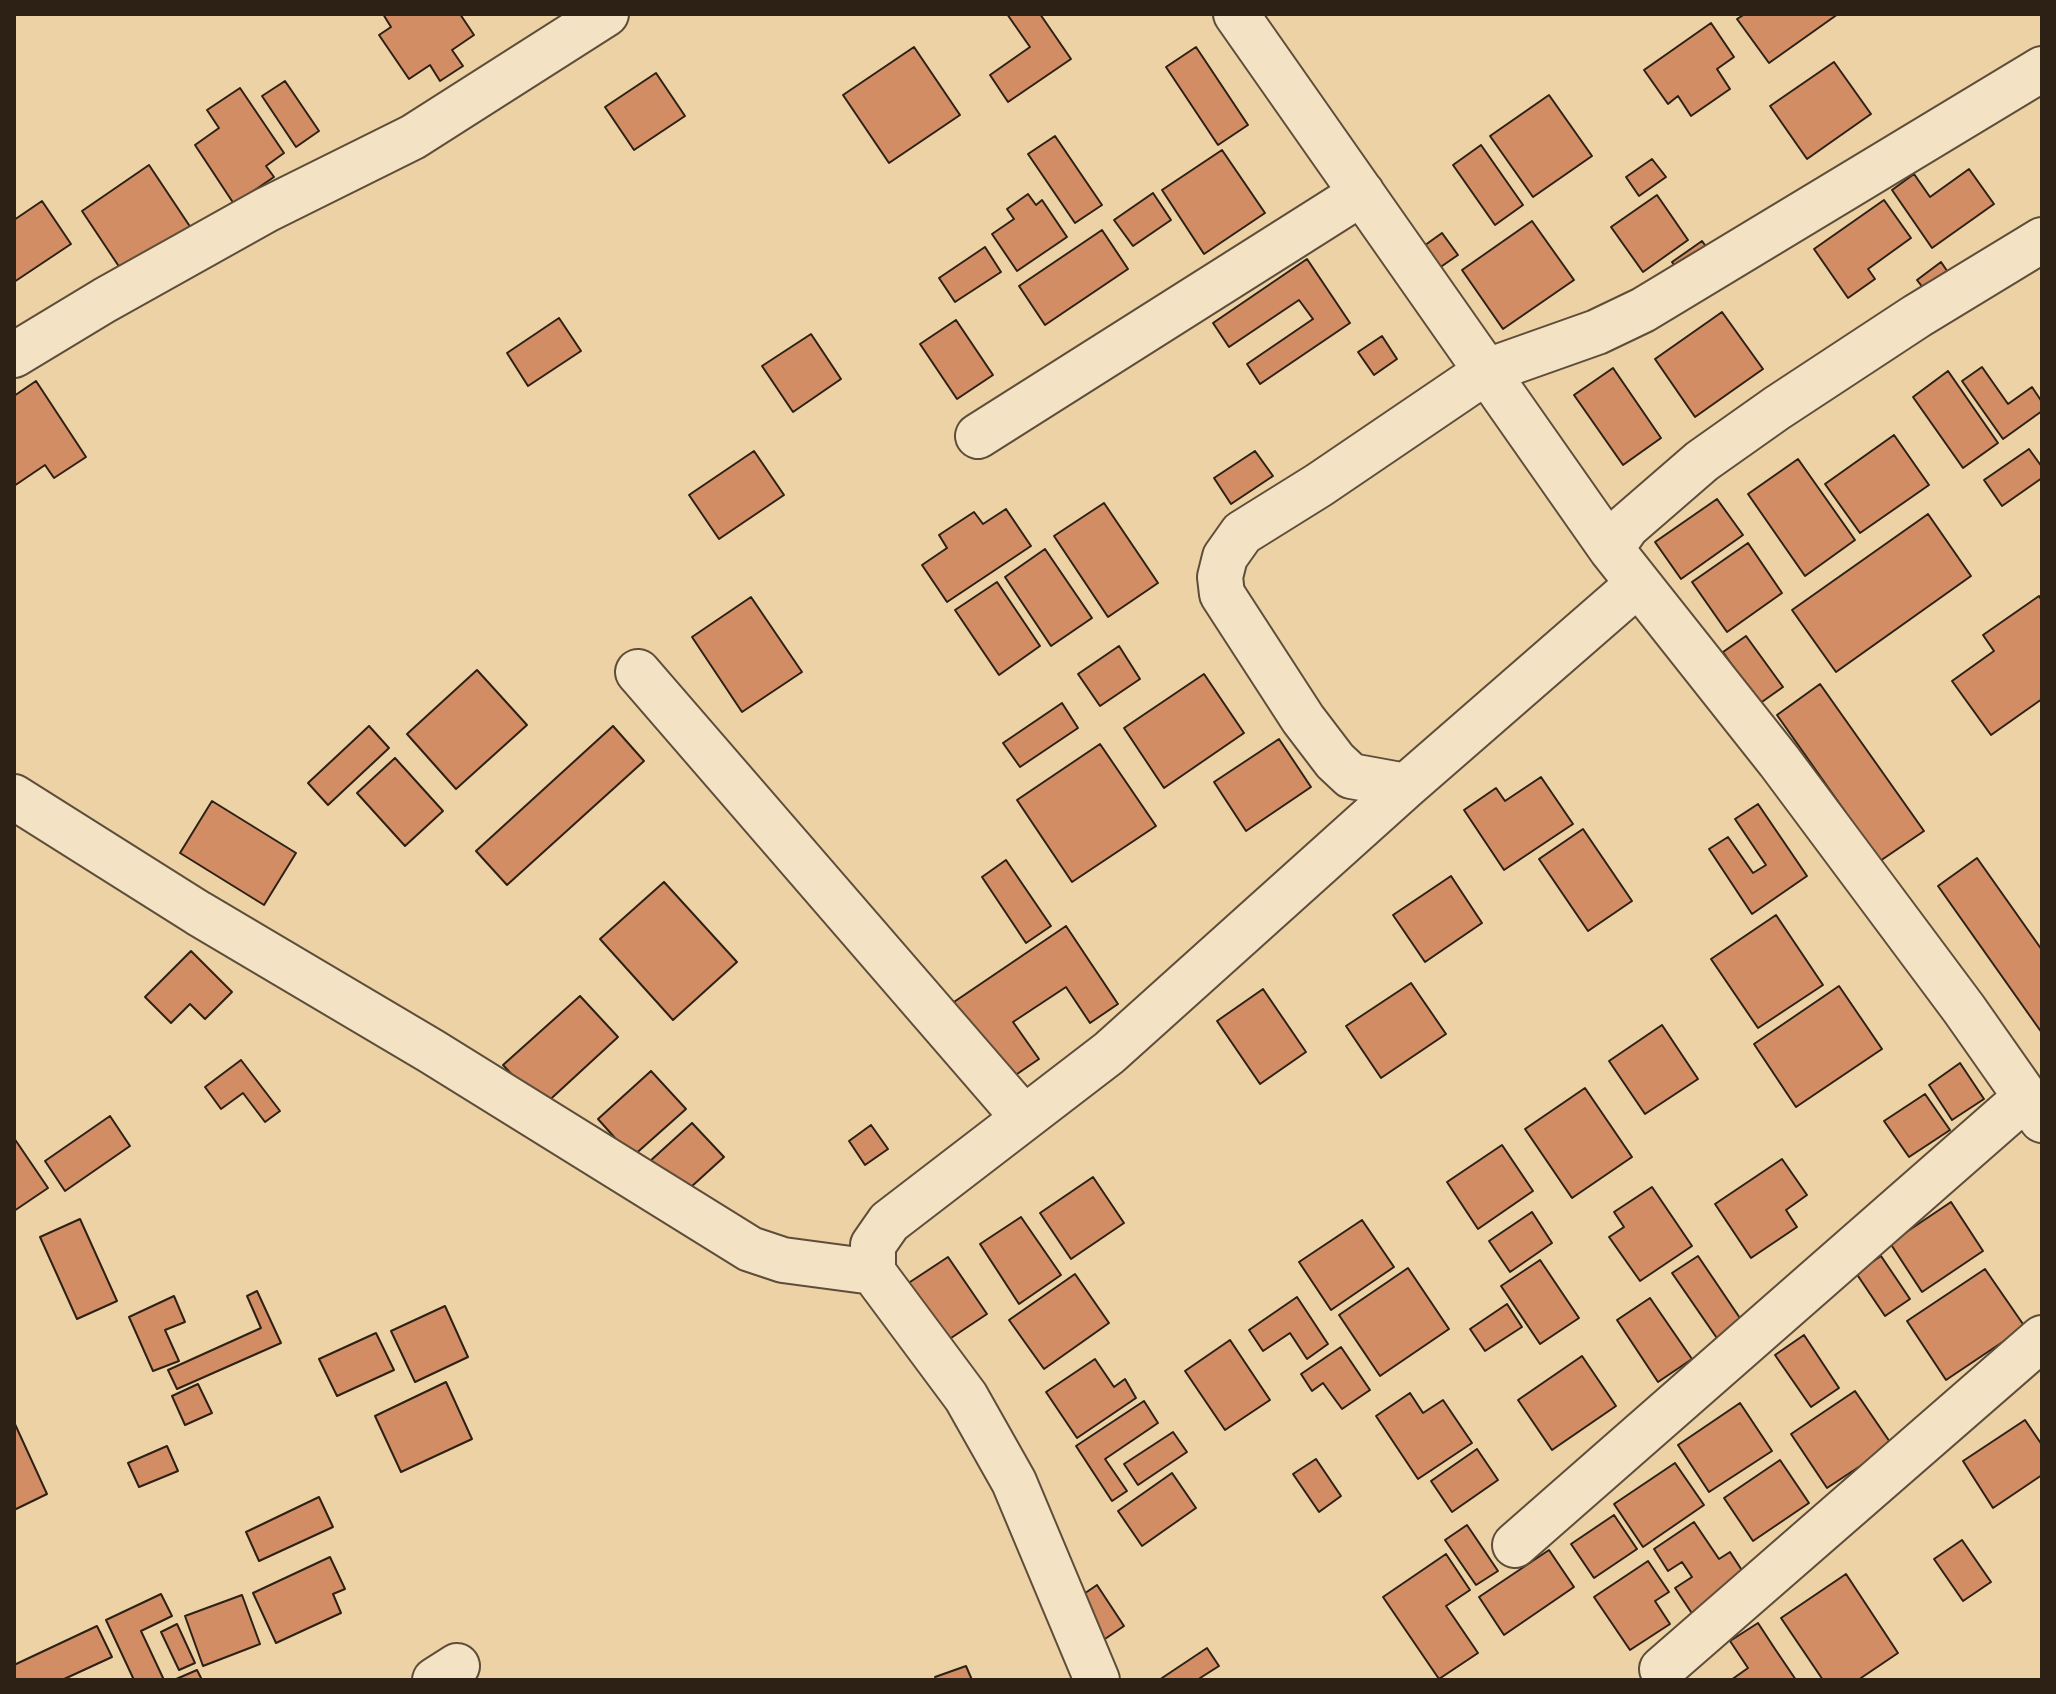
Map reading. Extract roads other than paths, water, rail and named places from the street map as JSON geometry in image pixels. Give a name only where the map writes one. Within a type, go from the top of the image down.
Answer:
[{"type":"street","points":[[14,355],[266,210],[413,137],[606,14]]},
{"type":"street","points":[[1236,14],[1611,549],[1779,761],[2034,1108],[1515,1545]]},
{"type":"street","points":[[1406,786],[1351,776],[1335,761],[1303,719],[1222,594],[1220,577],[1225,557],[1242,533],[1319,485],[1487,371],[1597,332],[1643,310],[2042,69]]},
{"type":"street","points":[[978,436],[1362,193]]},
{"type":"street","points":[[1611,549],[1627,526],[1702,461],[1803,391],[2035,257]]},
{"type":"street","points":[[1097,1680],[1014,1482],[966,1397],[873,1272],[873,1245],[889,1222],[1109,1053],[1406,786],[1638,584]]},
{"type":"street","points":[[638,672],[1024,1118]]},
{"type":"street","points":[[14,797],[198,913],[431,1051],[750,1249],[783,1260],[873,1272]]},
{"type":"street","points":[[1662,1669],[2042,1338]]}]
